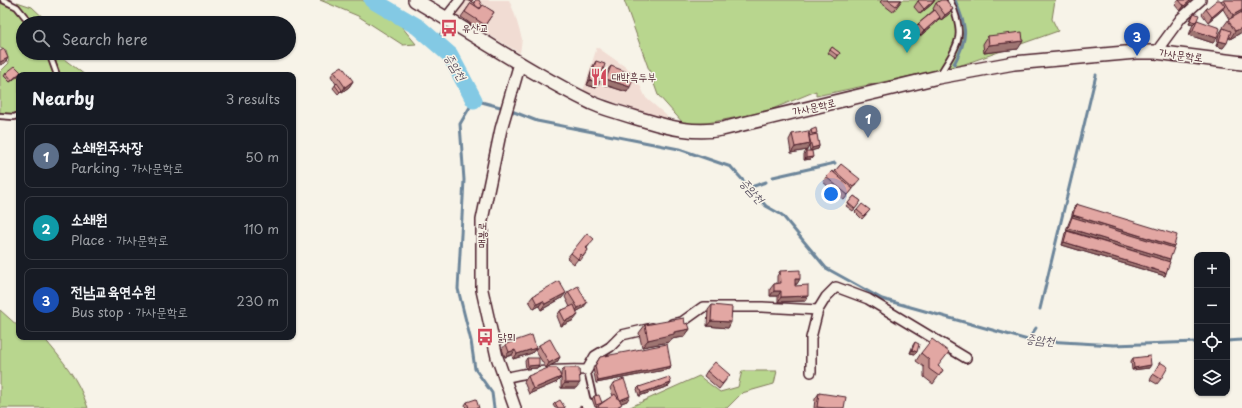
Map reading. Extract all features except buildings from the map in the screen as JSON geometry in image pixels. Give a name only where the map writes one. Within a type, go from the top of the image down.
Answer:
[{"type":"main road","name":"가사문학로","points":[[415,0],[520,63],[592,103],[663,126],[697,131],[722,129],[938,78],[1034,61],[1122,53],[1156,52],[1242,63]]},
{"type":"street","points":[[446,19],[460,0]]},
{"type":"street","points":[[1156,52],[1181,18],[1202,0]]},
{"type":"street","name":"매봉로","points":[[515,408],[490,331],[482,290],[482,220],[501,129],[512,86],[520,63]]},
{"type":"street","points":[[811,372],[811,338],[818,310],[826,297],[836,287],[868,299],[966,358]]},
{"type":"street","points":[[504,378],[528,372],[566,369],[587,370],[595,356],[610,347],[622,335],[682,322],[703,307],[762,307],[818,310]]},
{"type":"lane","points":[[3,0],[17,7],[24,16]]},
{"type":"lane","points":[[938,78],[959,44],[960,28],[950,0]]},
{"type":"lane","points":[[52,60],[56,72]]},
{"type":"lane","points":[[0,116],[16,116]]},
{"type":"lane","points":[[587,370],[593,396]]},
{"type":"shaded area","points":[[464,0],[509,0],[522,39],[520,53],[454,15]]},
{"type":"shaded area","points":[[597,47],[634,73],[646,98],[667,116],[666,121],[583,91]]},
{"type":"green space","points":[[320,0],[362,0],[392,15],[416,44],[403,45],[358,16]]},
{"type":"green space","points":[[624,0],[1055,0],[1052,19],[1058,31],[959,66],[816,96],[816,91],[765,112],[707,123],[684,124],[658,95]]},
{"type":"green space","points":[[17,2],[32,7],[42,16],[28,16]]},
{"type":"green space","points":[[0,3],[14,9],[20,16],[16,16],[16,60],[49,60],[53,72],[16,72],[15,114],[0,113],[0,72],[9,63],[6,50],[0,48]]},
{"type":"green space","points":[[56,60],[65,60],[81,72],[58,72]]},
{"type":"green space","points":[[0,310],[16,324],[16,340],[45,340],[75,379],[88,408],[0,408]]},
{"type":"green space","points":[[742,371],[777,371],[774,384],[742,393],[727,408],[628,408],[699,376],[720,392],[738,387]]},
{"type":"waterway","name":"증암천","points":[[372,0],[418,27],[450,55],[474,100]]},
{"type":"waterway","points":[[954,64],[962,47],[965,32],[962,18],[955,0]]},
{"type":"waterway","points":[[435,42],[443,31]]},
{"type":"waterway","points":[[1040,309],[1096,75]]},
{"type":"waterway","points":[[494,408],[492,393],[475,369],[471,341],[458,289],[464,180],[460,124],[474,100],[504,108]]},
{"type":"waterway","name":"증암천","points":[[509,110],[537,121],[679,149],[731,167],[766,206],[782,215],[826,268],[882,299],[1028,340],[1114,345],[1194,342]]},
{"type":"waterway","points":[[773,177],[835,163]]},
{"type":"waterway","points":[[748,188],[766,182]]},
{"type":"waterway","points":[[1028,340],[1036,328]]},
{"type":"waterway","name":"증암천","points":[[1230,341],[1242,340]]},
{"type":"place","name":"유산교","points":[[449,28]]},
{"type":"place","name":"소쇄원","points":[[907,53]]},
{"type":"place","name":"전남교육연수원","points":[[1137,56]]},
{"type":"place","name":"대박흑두부","points":[[599,77]]},
{"type":"place","name":"소쇄원주차장","points":[[868,138]]},
{"type":"place","name":"닭뫼","points":[[485,337]]}]
